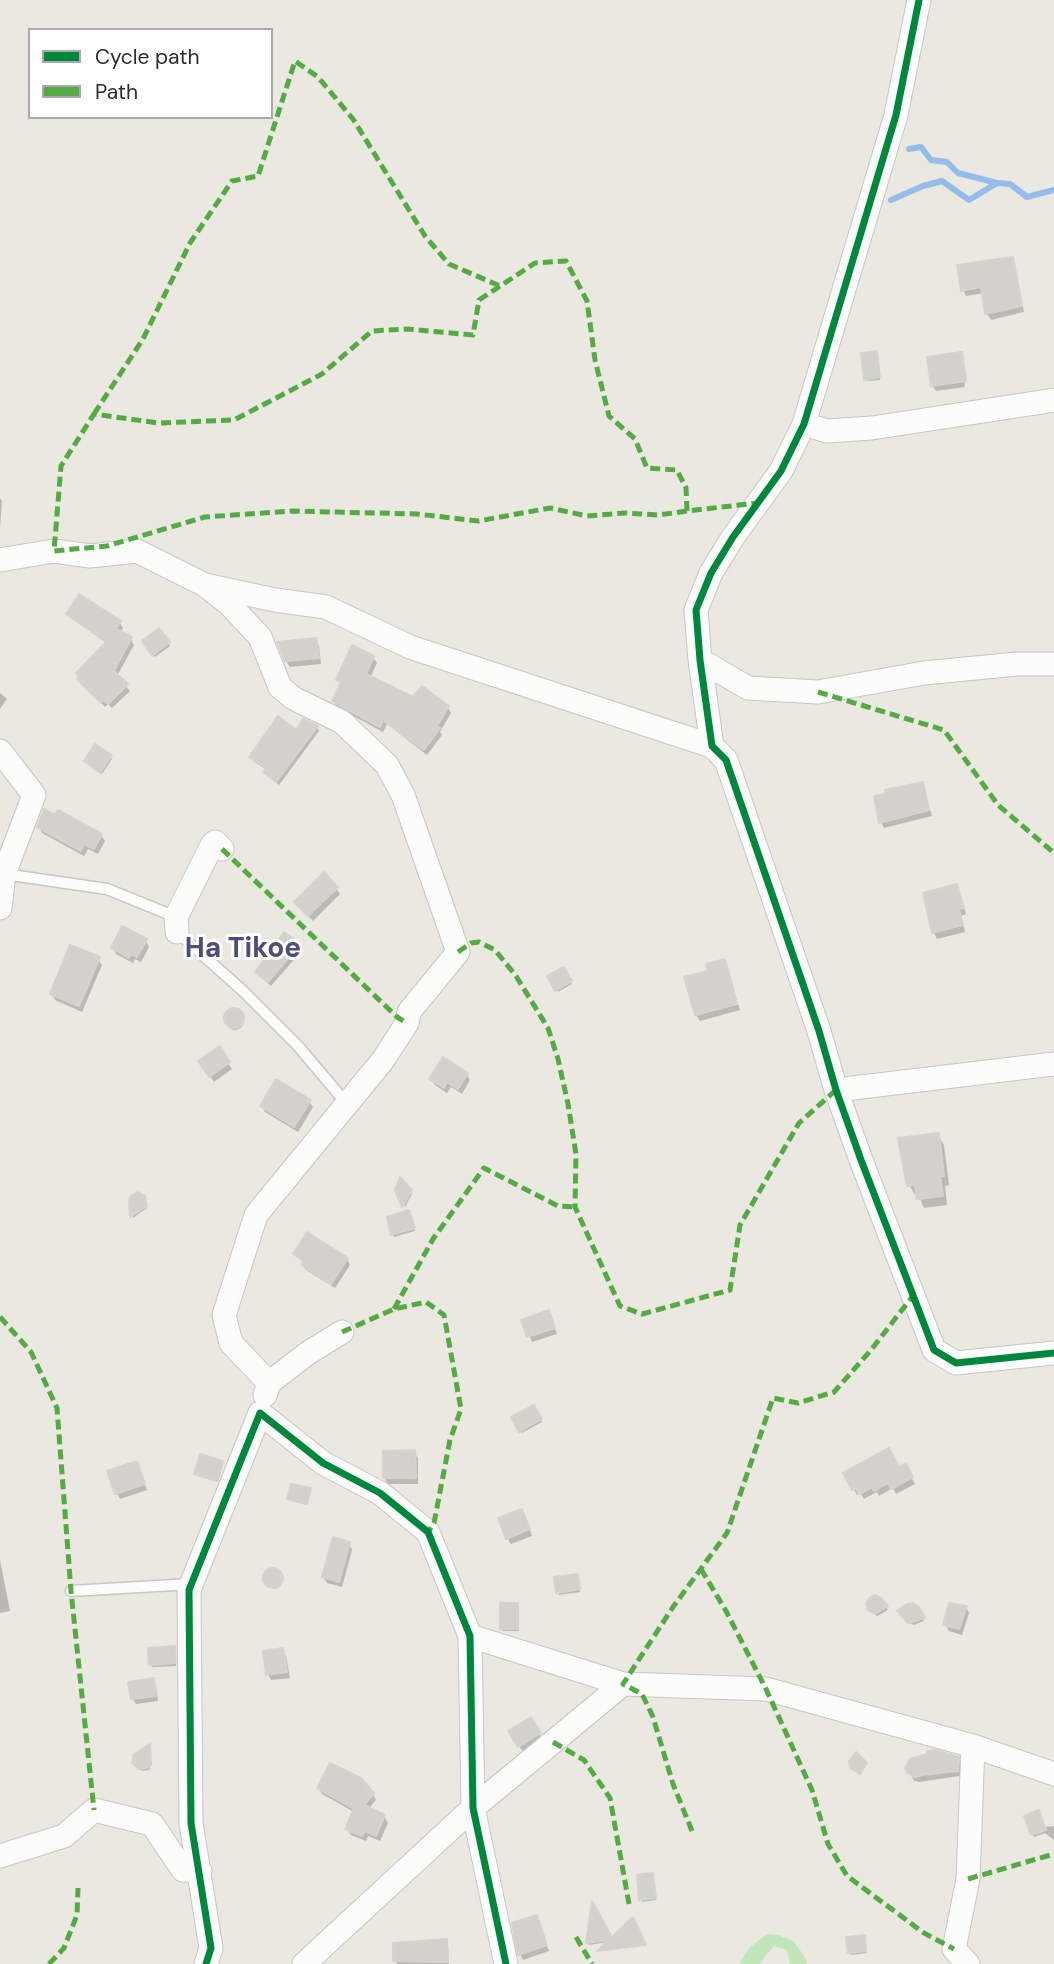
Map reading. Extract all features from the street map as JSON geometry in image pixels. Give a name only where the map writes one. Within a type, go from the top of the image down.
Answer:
[{"type":"street","points":[[712,746],[696,610],[711,573],[781,471],[804,424],[896,115],[919,0]]},
{"type":"street","points":[[804,424],[827,431],[872,428],[1054,400]]},
{"type":"street","points":[[0,561],[54,551],[90,556],[137,551],[205,585],[229,604],[260,637],[280,687],[293,698],[342,722],[387,765],[403,795],[458,952],[409,1012],[407,1023],[383,1060],[256,1215],[224,1315],[231,1343],[269,1383]]},
{"type":"street","points":[[205,585],[275,600],[326,607],[410,647],[712,746],[726,760],[819,1031],[860,1160],[934,1350],[956,1363],[1054,1353]]},
{"type":"street","points":[[700,660],[748,688],[818,692],[924,673],[1017,664],[1054,664]]},
{"type":"street","points":[[0,751],[34,795],[2,873],[0,908]]},
{"type":"street","points":[[177,924],[212,845],[215,842],[222,849]]},
{"type":"street","points":[[836,1090],[1054,1064]]},
{"type":"street","points":[[214,1959],[191,1823],[189,1590],[260,1413],[269,1383],[308,1353],[342,1332]]},
{"type":"street","points":[[260,1413],[323,1463],[380,1493],[428,1532],[470,1636],[473,1808],[506,1964]]},
{"type":"street","points":[[470,1636],[623,1684],[766,1689],[973,1746],[1054,1774]]},
{"type":"street","points":[[304,1964],[473,1808],[623,1684]]},
{"type":"street","points":[[968,1964],[954,1949],[968,1879],[973,1746]]},
{"type":"street","points":[[0,1856],[64,1836],[94,1810],[152,1824],[183,1870],[200,1871]]},
{"type":"lane","points":[[2,873],[107,889],[177,924],[298,1046],[347,1104]]},
{"type":"lane","points":[[71,1591],[191,1584]]},
{"type":"green space","points":[[767,1934],[793,1941],[807,1964],[790,1964],[787,1950],[774,1946],[759,1964],[739,1964],[749,1948]]},
{"type":"building","points":[[1013,257],[1022,306],[985,314],[981,287],[961,291],[957,265]]},
{"type":"building","points":[[877,351],[880,377],[864,380],[861,353]]},
{"type":"building","points":[[962,352],[966,381],[931,386],[927,357]]},
{"type":"building","points":[[79,594],[121,621],[116,629],[132,637],[114,671],[128,684],[108,704],[104,700],[101,703],[77,679],[79,676],[76,673],[107,641],[66,614]]},
{"type":"building","points":[[159,628],[170,642],[152,656],[142,641]]},
{"type":"building","points":[[316,638],[319,658],[285,661],[277,642]]},
{"type":"building","points":[[352,645],[374,656],[366,674],[413,697],[422,686],[449,706],[437,726],[440,728],[424,750],[383,720],[380,727],[332,701],[341,682],[336,680]]},
{"type":"building","points":[[278,716],[296,730],[303,719],[318,726],[276,782],[263,772],[267,768],[249,757]]},
{"type":"building","points":[[95,744],[112,755],[100,773],[84,761]]},
{"type":"building","points":[[923,782],[929,810],[879,823],[874,796],[886,794],[885,790]]},
{"type":"building","points":[[44,809],[55,815],[58,810],[102,834],[94,849],[84,844],[81,851],[37,827]]},
{"type":"building","points":[[324,872],[338,887],[308,916],[294,902]]},
{"type":"building","points":[[957,884],[964,908],[959,909],[963,925],[932,933],[923,893]]},
{"type":"building","points":[[122,926],[147,939],[137,957],[131,954],[129,958],[111,948]]},
{"type":"building","points":[[284,932],[297,942],[297,948],[268,982],[255,972]]},
{"type":"building","points":[[70,945],[100,957],[79,1006],[50,994]]},
{"type":"building","points":[[725,959],[737,1004],[695,1015],[684,977],[708,971],[706,964]]},
{"type":"building","points":[[564,967],[572,981],[555,991],[547,976]]},
{"type":"building","points":[[234,1008],[241,1011],[244,1018],[241,1025],[234,1028],[227,1025],[224,1018],[227,1011]]},
{"type":"building","points":[[220,1046],[230,1062],[209,1077],[198,1061]]},
{"type":"building","points":[[443,1057],[468,1073],[458,1089],[447,1082],[444,1088],[429,1079]]},
{"type":"building","points":[[276,1079],[311,1100],[294,1127],[260,1106]]},
{"type":"building","points":[[939,1133],[944,1176],[940,1176],[943,1196],[917,1199],[915,1185],[907,1186],[898,1138]]},
{"type":"building","points":[[400,1177],[412,1190],[402,1207],[395,1190]]},
{"type":"building","points":[[138,1192],[145,1196],[147,1206],[130,1217],[129,1200]]},
{"type":"building","points":[[409,1210],[415,1228],[391,1235],[387,1217]]},
{"type":"building","points":[[307,1232],[348,1258],[331,1284],[301,1265],[304,1261],[293,1254]]},
{"type":"building","points":[[549,1310],[555,1328],[527,1337],[521,1320]]},
{"type":"building","points":[[534,1405],[542,1419],[519,1432],[511,1417]]},
{"type":"building","points":[[889,1448],[899,1467],[906,1463],[913,1477],[891,1489],[888,1483],[874,1491],[872,1487],[859,1494],[856,1488],[852,1490],[843,1473]]},
{"type":"building","points":[[415,1450],[416,1478],[383,1478],[383,1451]]},
{"type":"building","points":[[200,1454],[223,1461],[217,1481],[194,1474]]},
{"type":"building","points":[[137,1461],[145,1484],[115,1494],[107,1471]]},
{"type":"building","points":[[291,1484],[311,1488],[307,1504],[287,1499]]},
{"type":"building","points":[[522,1509],[530,1529],[506,1539],[498,1518]]},
{"type":"building","points":[[333,1537],[350,1542],[339,1582],[322,1577]]},
{"type":"building","points":[[273,1568],[280,1571],[283,1578],[280,1585],[273,1588],[266,1585],[263,1578],[266,1571]]},
{"type":"building","points":[[578,1574],[580,1589],[556,1593],[554,1577]]},
{"type":"building","points":[[875,1595],[888,1606],[875,1614],[868,1610],[866,1603]]},
{"type":"building","points":[[500,1603],[518,1603],[518,1629],[500,1629]]},
{"type":"building","points":[[913,1603],[919,1607],[925,1618],[908,1623],[897,1611]]},
{"type":"building","points":[[949,1603],[967,1606],[959,1629],[943,1625]]},
{"type":"building","points":[[175,1646],[176,1663],[149,1665],[148,1648]]},
{"type":"building","points":[[283,1648],[287,1672],[266,1675],[263,1651]]},
{"type":"building","points":[[154,1678],[156,1696],[131,1699],[128,1682]]},
{"type":"building","points":[[531,1717],[541,1733],[518,1747],[508,1731]]},
{"type":"building","points":[[150,1744],[151,1765],[139,1769],[132,1763],[134,1754]]},
{"type":"building","points":[[936,1750],[959,1757],[958,1771],[915,1777],[907,1773],[905,1768],[910,1759]]},
{"type":"building","points":[[856,1752],[867,1763],[860,1774],[850,1768],[849,1761]]},
{"type":"building","points":[[330,1763],[361,1778],[374,1793],[364,1805],[385,1815],[376,1836],[365,1831],[362,1836],[345,1829],[354,1809],[317,1788]]},
{"type":"building","points":[[1039,1810],[1046,1830],[1031,1835],[1024,1816]]},
{"type":"building","points":[[653,1873],[656,1898],[639,1900],[637,1875]]},
{"type":"building","points":[[592,1901],[612,1937],[633,1917],[646,1945],[597,1951],[609,1940],[586,1943]]},
{"type":"building","points":[[537,1915],[547,1945],[518,1955],[512,1923]]},
{"type":"building","points":[[865,1935],[866,1951],[848,1953],[846,1937]]},
{"type":"building","points":[[447,1939],[448,1962],[393,1961],[393,1943]]},
{"type":"waterway","points":[[909,149],[921,147],[931,160],[947,162],[958,173],[997,183]]},
{"type":"waterway","points":[[891,200],[942,181],[969,200],[997,183],[1010,184],[1027,197],[1054,190]]},
{"type":"marked path","points":[[94,414],[143,339],[190,243],[232,181],[258,176],[295,61],[318,77],[353,119],[425,236],[449,264],[500,286]]},
{"type":"marked path","points":[[687,511],[686,488],[677,470],[647,468],[635,439],[609,416],[595,360],[587,301],[566,261],[535,263],[479,300],[473,335],[407,329],[372,331],[322,374],[234,420],[158,423],[94,414],[61,466],[54,551],[107,546],[205,517],[292,511],[417,514],[478,521],[550,508],[587,516],[625,513],[659,515],[757,503]]},
{"type":"marked path","points":[[818,692],[944,730],[998,805],[1054,853]]},
{"type":"marked path","points":[[222,849],[397,1017],[407,1023]]},
{"type":"marked path","points":[[458,952],[471,943],[479,942],[495,950],[516,976],[548,1028],[558,1059],[576,1154],[575,1207],[620,1306],[642,1314],[730,1290],[740,1225],[799,1123],[836,1090]]},
{"type":"marked path","points":[[394,1309],[433,1239],[484,1168],[558,1206],[575,1207]]},
{"type":"marked path","points":[[692,1831],[673,1784],[653,1717],[642,1694],[623,1684],[673,1607],[727,1533],[773,1398],[798,1403],[834,1392],[912,1297]]},
{"type":"marked path","points":[[342,1332],[394,1309],[426,1302],[444,1315],[461,1409],[450,1440],[434,1523],[428,1532]]},
{"type":"marked path","points":[[0,1317],[31,1352],[57,1408],[71,1591],[94,1810]]},
{"type":"marked path","points":[[701,1569],[766,1689],[812,1790],[828,1844],[847,1876],[924,1933],[954,1949]]},
{"type":"marked path","points":[[553,1742],[584,1760],[610,1798],[629,1904]]},
{"type":"marked path","points":[[968,1879],[1054,1854]]},
{"type":"marked path","points":[[49,1964],[64,1948],[77,1915],[78,1888]]},
{"type":"marked path","points":[[576,1937],[592,1964]]},
{"type":"cycle path","points":[[919,0],[896,115],[804,424],[781,471],[733,537],[711,573],[696,610],[700,660],[712,746],[726,760],[819,1031],[836,1090],[934,1350],[956,1363],[1054,1353]]},
{"type":"cycle path","points":[[206,1964],[211,1948],[191,1823],[189,1590],[260,1413],[323,1463],[380,1493],[428,1532],[470,1636],[473,1808],[506,1964]]},
{"type":"district","name":"Ha Tikoe","points":[[243,950]]}]
